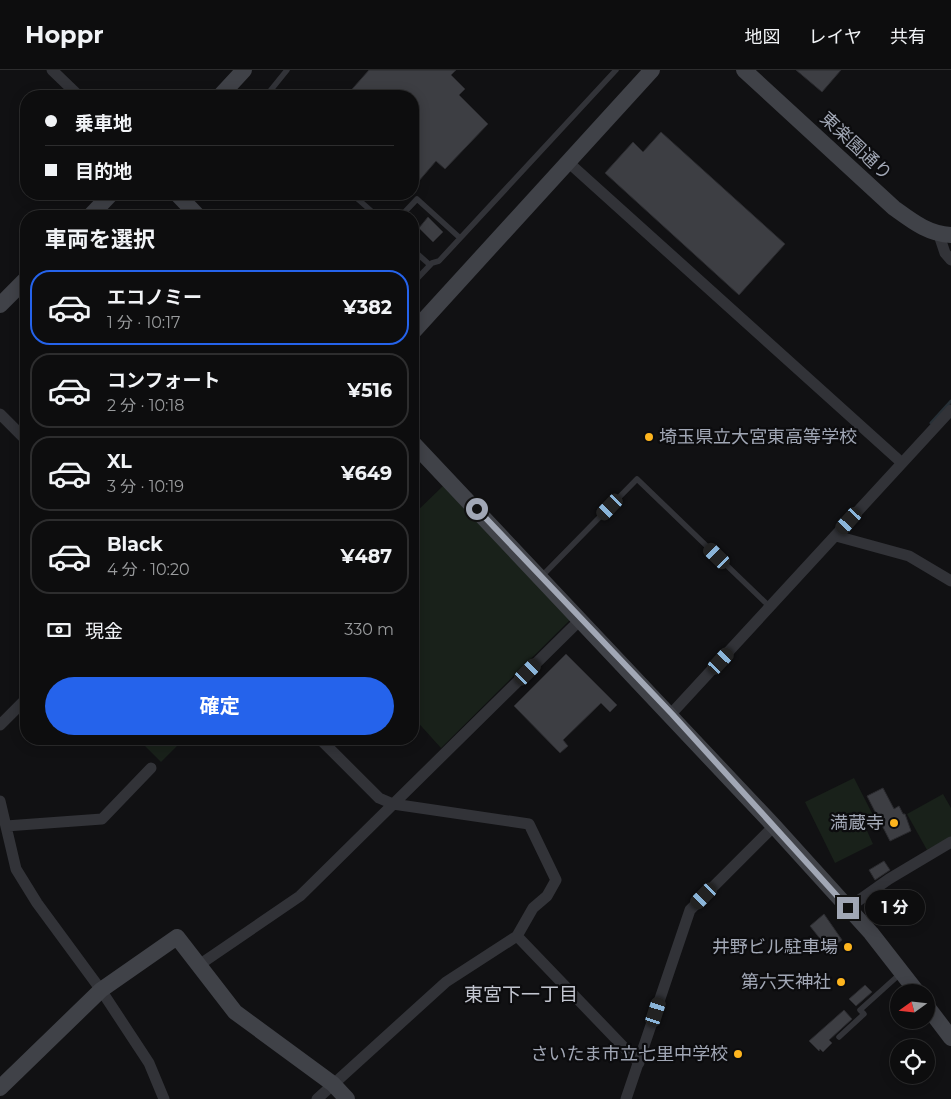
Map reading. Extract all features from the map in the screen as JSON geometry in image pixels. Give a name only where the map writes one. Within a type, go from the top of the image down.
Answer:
[{"type":"street","points":[[52,70],[73,90]]},
{"type":"street","points":[[226,90],[244,70]]},
{"type":"street","points":[[419,324],[652,70]]},
{"type":"street","name":"東楽園通り","points":[[744,70],[894,208],[918,226],[945,235]]},
{"type":"street","points":[[568,162],[902,463]]},
{"type":"street","points":[[96,210],[105,200]]},
{"type":"street","points":[[182,200],[192,210]]},
{"type":"street","points":[[945,235],[944,253],[951,260]]},
{"type":"street","points":[[0,305],[20,285]]},
{"type":"street","points":[[672,714],[951,410]]},
{"type":"street","points":[[0,414],[20,434]]},
{"type":"street","points":[[419,449],[672,714],[848,908],[911,984]]},
{"type":"street","points":[[836,536],[909,556],[951,581]]},
{"type":"street","points":[[199,965],[300,896],[581,619]]},
{"type":"street","points":[[0,725],[20,705]]},
{"type":"street","points":[[317,1099],[446,982],[517,936],[533,908],[547,896],[556,880],[529,824],[393,804],[379,798],[326,745]]},
{"type":"street","points":[[6,826],[102,819],[151,768]]},
{"type":"street","points":[[0,801],[16,869],[37,903],[101,990],[149,1063],[164,1099]]},
{"type":"street","points":[[626,1099],[690,910],[774,826]]},
{"type":"street","points":[[848,908],[889,879],[951,842]]},
{"type":"street","points":[[517,936],[639,1063]]},
{"type":"street","points":[[0,1088],[101,990],[177,937],[235,1012],[333,1084],[347,1099]]},
{"type":"street","points":[[935,1017],[951,1038]]},
{"type":"lane","points":[[271,90],[288,70]]},
{"type":"lane","points":[[419,277],[430,265],[439,261],[616,70]]},
{"type":"lane","points":[[359,200],[370,210]]},
{"type":"lane","points":[[407,210],[416,200]]},
{"type":"lane","points":[[418,200],[460,238]]},
{"type":"lane","points":[[419,255],[430,265]]},
{"type":"lane","points":[[542,577],[638,479],[770,607]]},
{"type":"lane","points":[[839,1038],[864,1014],[860,1010],[902,972]]},
{"type":"shaded area","points":[[443,486],[570,620],[441,748],[419,724],[419,509]]},
{"type":"shaded area","points":[[144,745],[178,745],[161,762]]},
{"type":"shaded area","points":[[854,778],[875,819],[864,824],[873,844],[835,863],[805,802]]},
{"type":"shaded area","points":[[943,794],[951,808],[951,837],[927,850],[907,814]]},
{"type":"building","points":[[369,70],[456,70],[451,75],[465,89],[459,95],[488,124],[445,169],[436,161],[419,181],[419,90],[351,90]]},
{"type":"building","points":[[796,70],[841,70],[822,92]]},
{"type":"building","points":[[661,132],[785,244],[739,295],[605,173],[633,142],[643,152]]},
{"type":"building","points":[[428,217],[443,232],[433,242],[419,228]]},
{"type":"building","points":[[566,654],[617,705],[610,712],[601,703],[563,740],[568,746],[560,753],[514,706]]},
{"type":"building","points":[[883,788],[894,809],[899,806],[903,814],[905,814],[911,831],[890,841],[867,796]]},
{"type":"building","points":[[884,861],[890,870],[875,880],[869,870]]},
{"type":"building","points":[[824,914],[842,940],[829,950],[810,926]]},
{"type":"building","points":[[865,985],[872,992],[856,1006],[849,999]]},
{"type":"building","points":[[844,1010],[852,1019],[829,1040],[832,1043],[823,1052],[820,1049],[819,1051],[809,1041]]},
{"type":"waterway","points":[[931,423],[951,401]]},
{"type":"place","name":"埼玉県立大宮東高等学校","points":[[649,437]]},
{"type":"place","name":"満蔵寺","points":[[894,823]]},
{"type":"place","name":"井野ビル駐車場","points":[[848,947]]},
{"type":"place","name":"第六天神社","points":[[841,982]]},
{"type":"place","name":"さいたま市立七里中学校","points":[[738,1054]]},
{"type":"district","name":"東宮下一丁目","points":[[521,994]]},
{"type":"route","points":[[477,509],[672,714],[848,908]]}]
